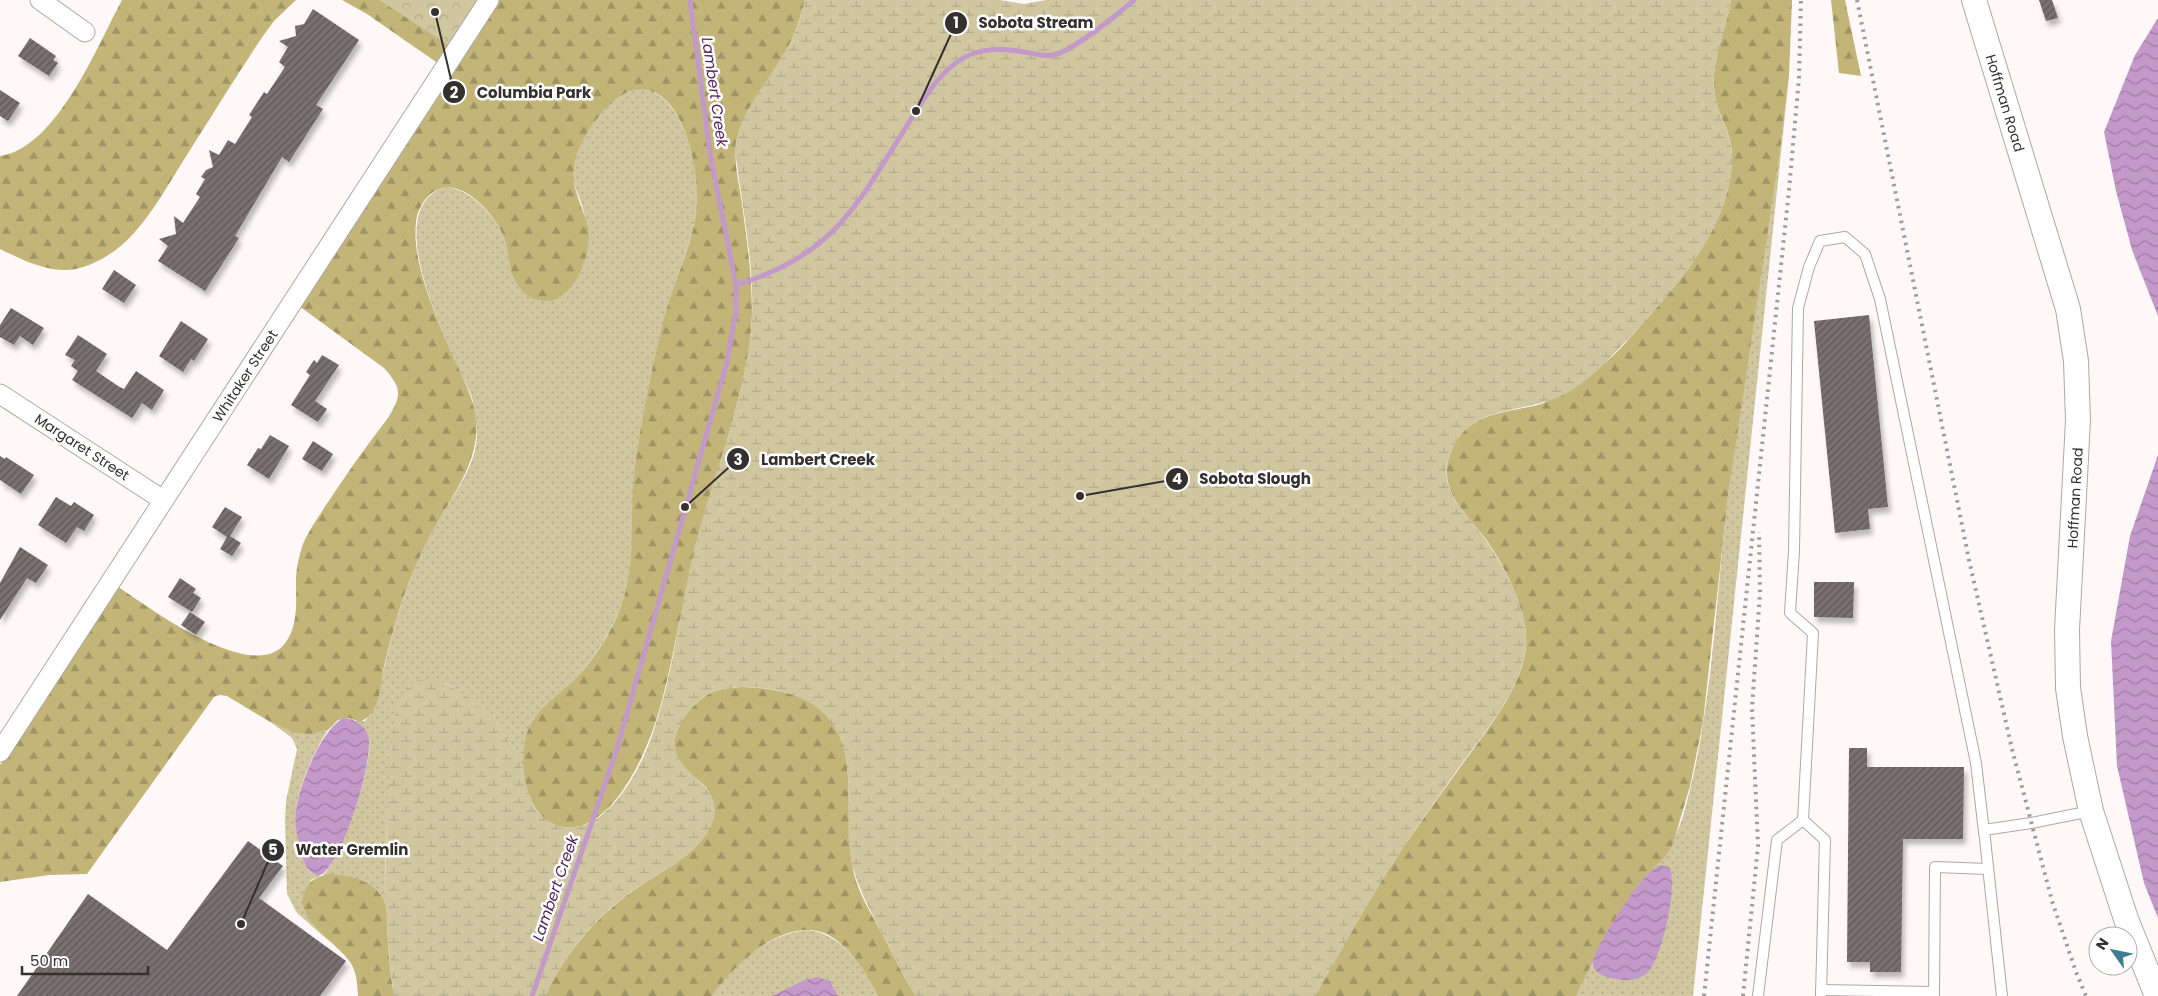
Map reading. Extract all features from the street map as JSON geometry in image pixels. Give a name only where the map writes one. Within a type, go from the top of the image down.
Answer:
[{"type":"street","points":[[40,0],[85,32]]},
{"type":"street","name":"Whitaker Street","points":[[0,752],[489,0]]},
{"type":"street","name":"Hoffman Road","points":[[1974,0],[2068,310],[2076,360],[2078,420],[2067,630],[2068,688],[2075,736],[2091,811],[2126,919],[2157,996]]},
{"type":"street","name":"Margaret Street","points":[[0,394],[163,500]]},
{"type":"lane","points":[[1758,996],[1777,840],[1803,820],[1813,633],[1790,612],[1794,551],[1798,308],[1809,267],[1820,241],[1845,237],[1865,254],[1880,298],[1976,763],[2002,996]]},
{"type":"lane","points":[[1984,832],[1984,830],[2091,811]]},
{"type":"lane","points":[[1803,820],[1825,840],[1821,993],[1934,994],[1935,867],[1988,869]]},
{"type":"green space","points":[[122,0],[296,0],[274,21],[263,36],[155,206],[128,239],[108,256],[84,267],[56,270],[37,265],[0,249],[0,156],[21,149],[40,135],[57,115],[73,92]]},
{"type":"green space","points":[[342,0],[480,0],[439,64],[367,14]]},
{"type":"green space","points":[[379,0],[480,0],[450,46]]},
{"type":"green space","points":[[498,0],[805,0],[789,45],[749,110],[743,123],[736,149],[751,286],[752,313],[749,348],[739,398],[682,608],[665,689],[649,741],[637,766],[623,790],[603,813],[584,825],[566,827],[550,822],[537,810],[528,791],[523,768],[525,741],[532,721],[545,706],[582,672],[595,655],[611,628],[625,594],[630,564],[634,477],[645,405],[662,324],[690,241],[695,217],[697,205],[696,176],[689,143],[683,127],[667,101],[656,93],[641,89],[627,92],[609,105],[586,134],[576,157],[574,169],[575,189],[588,229],[588,247],[583,266],[573,285],[558,298],[549,301],[538,300],[528,296],[521,290],[514,278],[506,244],[497,223],[475,199],[466,193],[447,188],[437,190],[425,199],[418,213],[416,240],[423,277],[436,316],[472,399],[476,419],[476,433],[471,459],[466,472],[426,543],[409,582],[390,642],[377,703],[371,714],[360,722],[349,718],[338,720],[328,730],[312,734],[295,733],[272,723],[227,696],[220,695],[214,697],[87,874],[49,875],[0,882],[0,765],[117,586],[177,626],[231,651],[255,655],[275,652],[289,637],[295,617],[296,581],[303,544],[334,494],[388,418],[398,397],[397,387],[384,368],[299,306]]},
{"type":"green space","points":[[805,0],[1000,0],[1024,4],[1046,0],[1731,0],[1714,72],[1715,96],[1730,139],[1732,155],[1730,181],[1723,207],[1698,255],[1665,299],[1607,361],[1583,383],[1565,394],[1550,400],[1488,416],[1474,423],[1462,433],[1453,447],[1448,462],[1447,476],[1449,488],[1455,500],[1488,543],[1502,566],[1520,605],[1526,632],[1523,662],[1509,696],[1488,729],[1397,857],[1315,996],[916,996],[873,917],[855,875],[849,839],[848,776],[843,746],[838,733],[821,711],[800,697],[774,690],[747,687],[718,690],[705,696],[693,706],[675,738],[676,753],[683,765],[704,786],[712,798],[715,812],[709,830],[703,840],[686,856],[635,889],[607,911],[582,937],[562,965],[545,996],[394,996],[387,926],[387,820],[395,715],[400,698],[406,688],[420,680],[434,680],[449,685],[479,707],[493,720],[514,749],[520,761],[530,797],[537,810],[549,822],[566,827],[574,827],[590,822],[598,818],[612,805],[626,788],[637,770],[650,741],[670,670],[694,550],[737,405],[749,346],[752,316],[751,275],[735,151],[737,138],[741,125],[754,99],[789,45]]},
{"type":"green space","points":[[1731,0],[1792,0],[1789,76],[1780,150],[1728,496],[1703,722],[1690,786],[1673,844],[1667,854],[1639,884],[1605,936],[1576,996],[1315,996],[1360,916],[1397,857],[1499,713],[1517,679],[1523,662],[1526,633],[1524,619],[1514,589],[1500,561],[1485,538],[1460,507],[1449,486],[1447,474],[1448,461],[1453,447],[1466,429],[1474,423],[1492,415],[1545,402],[1610,359],[1665,298],[1706,242],[1717,221],[1730,177],[1732,154],[1730,139],[1715,96],[1714,72]]},
{"type":"green space","points":[[1831,0],[1845,0],[1861,76],[1839,73]]},
{"type":"green space","points":[[1789,76],[1693,996],[1576,996],[1592,962],[1593,967],[1656,867],[1651,870],[1662,859],[1673,840],[1682,819],[1692,780],[1707,699],[1728,496]]},
{"type":"green space","points":[[635,89],[652,91],[666,101],[677,115],[686,133],[692,153],[696,173],[697,208],[688,247],[658,342],[639,440],[633,493],[632,562],[627,589],[614,622],[591,660],[564,690],[543,708],[530,725],[524,753],[524,774],[509,741],[485,713],[457,690],[439,682],[409,685],[399,701],[390,780],[386,833],[387,913],[378,893],[363,882],[323,875],[331,865],[347,830],[355,810],[366,769],[369,739],[364,728],[355,721],[365,721],[376,703],[392,637],[407,588],[426,542],[467,471],[472,460],[477,436],[476,419],[469,389],[442,331],[425,284],[419,259],[418,216],[426,200],[432,193],[440,189],[459,190],[469,195],[487,211],[500,230],[504,238],[513,274],[524,293],[564,295],[577,277],[586,246],[584,213],[574,180],[574,167],[578,153],[591,126],[601,114],[612,103]]},
{"type":"green space","points":[[742,687],[780,691],[797,696],[812,703],[825,714],[835,727],[843,744],[847,764],[849,832],[854,874],[868,907],[916,996],[878,996],[854,957],[836,940],[827,934],[817,931],[802,930],[772,940],[757,949],[732,972],[712,996],[545,996],[571,951],[594,924],[634,890],[688,854],[705,836],[713,820],[713,800],[705,786],[686,770],[676,757],[674,748],[675,738],[683,719],[705,696],[727,688]]},
{"type":"green space","points":[[272,723],[286,729],[306,733],[328,730],[312,758],[303,781],[297,803],[296,828],[306,865],[312,873],[320,876],[311,880],[304,893],[307,915],[330,942],[297,913],[287,894],[286,801],[297,749],[292,738]]},
{"type":"green space","points":[[330,874],[356,878],[378,891],[383,898],[387,911],[389,956],[394,996],[358,996],[355,974],[350,962],[310,920],[305,911],[303,901],[305,890],[309,883]]},
{"type":"green space","points":[[807,930],[831,938],[851,954],[866,974],[878,996],[712,996],[741,962],[765,944],[792,933]]},
{"type":"water","points":[[2158,18],[2158,316],[2132,250],[2116,191],[2104,132],[2135,55]]},
{"type":"water","points":[[2158,455],[2158,918],[2144,883],[2117,766],[2111,641],[2130,536]]},
{"type":"water","points":[[344,718],[358,723],[368,735],[367,765],[346,836],[327,870],[318,876],[306,867],[303,860],[297,832],[296,811],[306,774],[320,745],[336,724]]},
{"type":"water","points":[[1660,865],[1669,867],[1672,875],[1672,888],[1663,938],[1653,966],[1643,976],[1630,980],[1621,980],[1601,975],[1596,971],[1592,962],[1596,952],[1632,893],[1652,870]]},
{"type":"water","points":[[817,977],[830,981],[838,996],[772,996],[805,980]]},
{"type":"building","points":[[2039,0],[2052,0],[2058,18],[2046,21]]},
{"type":"building","points":[[313,9],[359,40],[316,105],[323,109],[289,162],[282,157],[235,236],[239,238],[205,291],[158,261],[168,246],[159,239],[176,234],[174,216],[183,223],[200,197],[196,194],[205,179],[201,177],[206,170],[213,167],[209,150],[219,155],[228,140],[235,144],[252,117],[249,115],[264,92],[267,94],[285,67],[279,62],[288,47],[279,41],[296,36],[295,26],[304,24]]},
{"type":"building","points":[[30,38],[56,56],[53,60],[58,63],[49,76],[18,56]]},
{"type":"building","points":[[0,90],[20,103],[8,121],[0,116]]},
{"type":"building","points":[[114,270],[136,285],[124,303],[102,289]]},
{"type":"building","points":[[11,308],[44,328],[33,345],[20,336],[14,345],[0,337],[0,325]]},
{"type":"building","points":[[1869,315],[1888,507],[1868,509],[1870,529],[1835,533],[1814,321]]},
{"type":"building","points":[[181,321],[208,339],[194,361],[191,359],[183,372],[159,356]]},
{"type":"building","points":[[78,335],[107,354],[96,371],[118,386],[124,389],[136,371],[164,390],[152,410],[142,403],[132,418],[72,380],[78,371],[71,366],[75,360],[65,355]]},
{"type":"building","points":[[322,355],[339,365],[315,401],[327,409],[318,422],[291,405],[310,375],[306,372],[314,360],[317,363]]},
{"type":"building","points":[[270,435],[289,446],[269,479],[247,465],[258,448],[261,449]]},
{"type":"building","points":[[313,441],[333,454],[322,471],[302,459]]},
{"type":"building","points":[[0,456],[5,459],[6,457],[34,475],[21,494],[0,480]]},
{"type":"building","points":[[56,497],[71,506],[74,502],[94,515],[84,531],[77,527],[66,543],[38,525]]},
{"type":"building","points":[[225,507],[242,517],[230,536],[241,543],[232,556],[220,549],[227,537],[212,527]]},
{"type":"building","points":[[20,547],[48,565],[36,583],[27,578],[0,620],[0,583]]},
{"type":"building","points":[[180,578],[196,589],[193,593],[201,598],[192,612],[168,597]]},
{"type":"building","points":[[1814,582],[1854,582],[1853,618],[1814,617]]},
{"type":"building","points":[[190,612],[205,622],[196,635],[181,625]]},
{"type":"building","points":[[1849,748],[1867,748],[1867,767],[1964,767],[1963,839],[1903,839],[1901,972],[1870,972],[1870,962],[1847,962]]},
{"type":"building","points":[[248,841],[283,866],[259,898],[346,961],[320,996],[17,996],[88,894],[167,950]]},
{"type":"waterway","name":"Lambert Creek","points":[[532,996],[616,752],[727,362],[736,312],[736,285],[710,154],[690,0]]},
{"type":"waterway","points":[[736,285],[770,273],[797,259],[840,224],[873,180],[930,90],[942,75],[957,62],[974,53],[1002,49],[1047,56],[1053,55],[1071,47],[1095,32],[1134,0]]},
{"type":"railway","points":[[1704,996],[1789,190],[1799,78],[1801,0]]},
{"type":"railway","points":[[1857,0],[1969,560],[2012,749],[2052,901],[2086,996]]},
{"type":"railway","points":[[1743,996],[1758,846],[1752,708],[1760,593],[1759,532]]},
{"type":"place","name":"Columbia Park","points":[[435,12]]},
{"type":"place","name":"Sobota Stream","points":[[916,111]]},
{"type":"place","name":"Sobota Slough","points":[[1080,496]]},
{"type":"place","name":"Lambert Creek","points":[[685,507]]},
{"type":"place","name":"Water Gremlin","points":[[241,924]]}]
